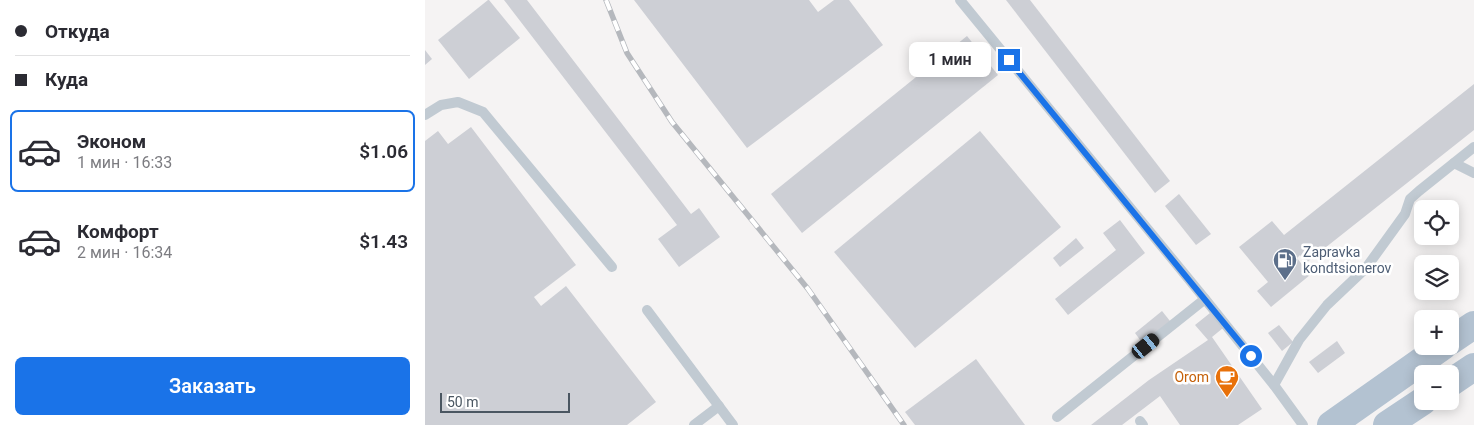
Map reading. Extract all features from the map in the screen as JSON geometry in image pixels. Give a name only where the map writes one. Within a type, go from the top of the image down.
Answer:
[{"type":"main road","points":[[1459,335],[1474,324]]},
{"type":"main road","points":[[1331,425],[1430,355]]},
{"type":"main road","points":[[1459,377],[1474,367]]},
{"type":"main road","points":[[1387,425],[1414,407]]},
{"type":"lane","points":[[960,0],[1275,385],[1303,425]]},
{"type":"lane","points":[[425,115],[441,105],[458,102],[483,112],[612,267]]},
{"type":"lane","points":[[1275,385],[1299,340],[1327,306],[1367,268],[1405,214],[1410,199],[1474,147]]},
{"type":"lane","points":[[1454,163],[1474,173]]},
{"type":"lane","points":[[1057,416],[1205,299]]},
{"type":"lane","points":[[647,310],[733,425]]},
{"type":"lane","points":[[695,425],[719,406]]},
{"type":"building","points":[[488,0],[520,38],[469,79],[438,40]]},
{"type":"building","points":[[504,0],[527,0],[691,214],[699,208],[720,237],[679,267],[658,239],[677,225]]},
{"type":"building","points":[[634,0],[809,0],[818,12],[834,0],[849,0],[883,45],[747,148]]},
{"type":"building","points":[[1006,0],[1030,0],[1170,181],[1155,193]]},
{"type":"building","points":[[967,36],[998,75],[802,233],[771,194]]},
{"type":"building","points":[[425,50],[432,59],[425,65]]},
{"type":"building","points":[[1474,84],[1474,130],[1306,263],[1300,255],[1297,258],[1310,275],[1271,307],[1257,291],[1268,282],[1239,247],[1272,221],[1284,235]]},
{"type":"building","points":[[471,127],[576,265],[534,297],[541,306],[566,286],[656,402],[627,425],[425,425],[425,141],[438,131],[448,144]]},
{"type":"building","points":[[980,131],[1061,227],[915,348],[834,252]]},
{"type":"building","points":[[1179,194],[1211,234],[1196,245],[1165,206]]},
{"type":"building","points":[[1120,220],[1145,253],[1068,315],[1055,299],[1116,250],[1103,233]]},
{"type":"building","points":[[1076,238],[1084,248],[1060,267],[1053,258]]},
{"type":"building","points":[[1162,311],[1170,321],[1143,344],[1135,333]]},
{"type":"building","points":[[1210,313],[1223,328],[1212,337],[1262,409],[1238,425],[1180,425],[1160,396],[1122,425],[1091,425],[1149,380],[1208,340],[1195,325]]},
{"type":"building","points":[[1279,325],[1293,342],[1282,351],[1268,333]]},
{"type":"building","points":[[1337,341],[1345,353],[1318,373],[1309,362]]},
{"type":"building","points":[[976,359],[1025,425],[915,425],[905,412]]},
{"type":"railway","points":[[606,0],[627,53],[672,122],[808,289],[904,425]]},
{"type":"place","name":"Zapravka kondtsionerov","points":[[1285,281]]},
{"type":"place","name":"Orom","points":[[1227,398]]},
{"type":"route","points":[[1009,60],[1251,356]]}]
